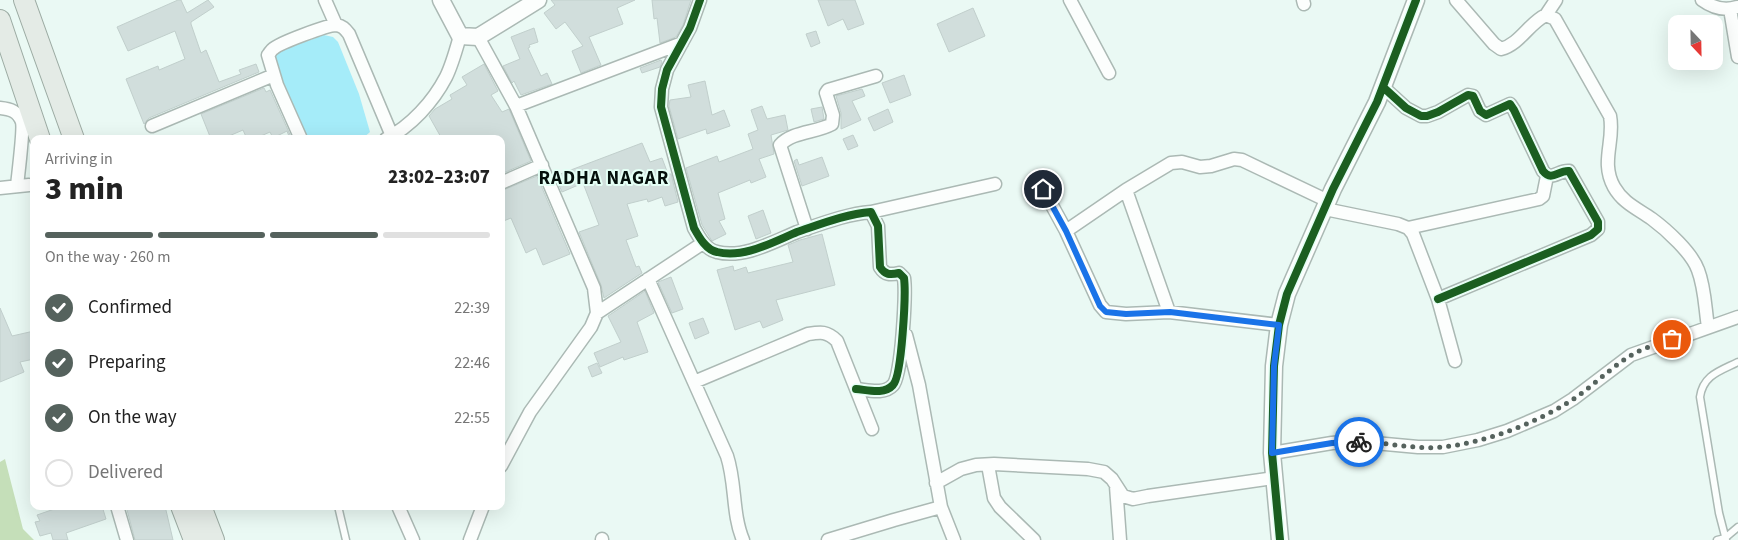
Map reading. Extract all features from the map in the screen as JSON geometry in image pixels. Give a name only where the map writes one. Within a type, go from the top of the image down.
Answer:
[{"type":"main road","points":[[24,0],[73,135]]},
{"type":"main road","points":[[0,20],[39,135]]},
{"type":"main road","points":[[183,510],[194,540]]},
{"type":"main road","points":[[203,510],[214,540]]},
{"type":"street","points":[[325,0],[336,25]]},
{"type":"street","points":[[397,135],[427,104],[446,77],[460,36],[441,0]]},
{"type":"street","points":[[460,36],[478,37],[538,0]]},
{"type":"street","points":[[700,0],[682,43],[674,54],[667,70],[662,89],[661,107],[694,228],[703,243],[715,252],[735,254],[859,213],[871,212],[995,184]]},
{"type":"street","points":[[1070,0],[1108,73]]},
{"type":"street","points":[[1280,540],[1272,453],[1274,366],[1279,325],[1287,294],[1326,205],[1383,87],[1417,0]]},
{"type":"street","points":[[1456,0],[1494,44],[1501,49],[1511,46],[1538,19],[1546,15],[1556,0]]},
{"type":"street","points":[[1702,0],[1718,8],[1734,8],[1738,57]]},
{"type":"street","points":[[1546,15],[1555,20],[1610,116],[1612,127],[1607,159],[1608,172],[1614,187],[1626,202],[1653,219],[1692,258],[1702,283],[1708,327]]},
{"type":"street","points":[[299,135],[274,75],[268,55],[273,48],[325,27],[336,25],[344,27],[349,34],[396,135]]},
{"type":"street","points":[[478,37],[516,106],[542,165],[594,288],[597,313]]},
{"type":"street","points":[[516,106],[682,43]]},
{"type":"street","points":[[152,126],[274,75]]},
{"type":"street","points":[[807,229],[780,145],[792,137],[832,124],[833,115],[826,93],[828,90],[876,76]]},
{"type":"street","points":[[1383,87],[1406,108],[1421,116],[1438,112],[1468,95],[1473,96],[1480,111],[1486,115],[1510,104],[1547,176],[1543,196],[1538,199],[1408,228]]},
{"type":"street","points":[[0,108],[10,108],[17,113],[22,123],[23,186],[0,188]]},
{"type":"street","points":[[1066,231],[1126,190],[1171,163],[1182,162],[1200,167],[1211,166],[1234,159],[1242,160],[1326,205],[1408,228],[1413,234],[1438,299],[1456,361]]},
{"type":"street","points":[[505,181],[542,165]]},
{"type":"street","points":[[1438,299],[1591,235],[1598,230],[1598,222],[1569,171],[1563,170],[1552,176],[1547,176]]},
{"type":"street","points":[[1043,189],[1066,231],[1100,306],[1106,312],[1126,314],[1170,312],[1279,325]]},
{"type":"street","points":[[1126,190],[1170,312]]},
{"type":"street","points":[[856,389],[879,391],[893,386],[898,378],[903,325],[904,278],[899,273],[890,275],[884,273],[880,267],[878,226],[871,212]]},
{"type":"street","points":[[505,459],[530,412],[590,327],[597,313],[703,243]]},
{"type":"street","points":[[648,279],[727,456],[732,470],[737,517],[743,540]]},
{"type":"street","points":[[1272,453],[1353,441],[1418,447],[1443,447],[1478,440],[1554,411],[1631,355],[1738,317]]},
{"type":"street","points":[[903,325],[919,385],[941,507],[954,540]]},
{"type":"street","points":[[694,382],[789,340],[821,332],[831,335],[837,341],[872,429]]},
{"type":"street","points":[[936,483],[961,469],[988,465],[1088,469],[1104,472],[1112,479],[1123,496],[1134,499],[1274,478]]},
{"type":"street","points":[[988,465],[994,498],[1000,507],[1034,540]]},
{"type":"street","points":[[1116,486],[1120,540]]},
{"type":"street","points":[[828,540],[941,507]]},
{"type":"street","points":[[119,510],[127,540]]},
{"type":"street","points":[[400,510],[413,540]]},
{"type":"street","points":[[470,540],[481,510]]},
{"type":"lane","points":[[1726,539],[1719,513],[1700,397],[1703,383],[1709,377],[1738,362]]},
{"type":"lane","points":[[339,510],[346,540]]},
{"type":"lane","points":[[1717,540],[1726,539],[1738,528]]},
{"type":"green space","points":[[5,459],[23,529],[34,540],[0,540],[0,462]]},
{"type":"water","points":[[324,35],[333,37],[338,42],[359,94],[370,132],[367,135],[304,135],[275,67],[274,59],[277,52]]},
{"type":"building","points":[[181,0],[187,13],[208,0],[214,7],[191,22],[191,24],[201,53],[206,50],[219,82],[241,74],[239,70],[256,64],[259,72],[149,118],[144,124],[126,79],[158,66],[159,70],[185,59],[175,31],[128,51],[117,27]]},
{"type":"building","points":[[551,0],[635,0],[617,8],[623,24],[589,37],[601,65],[581,73],[572,51],[583,46],[565,22],[556,29],[544,13],[555,5]]},
{"type":"building","points":[[652,0],[691,0],[683,25],[676,37],[660,43],[657,18],[654,19]]},
{"type":"building","points":[[818,0],[855,0],[864,24],[848,30],[843,19],[828,26]]},
{"type":"building","points":[[973,8],[985,36],[949,52],[937,24]]},
{"type":"building","points":[[534,28],[538,42],[529,45],[530,47],[528,48],[541,76],[547,73],[552,84],[521,95],[503,66],[520,59],[511,37]]},
{"type":"building","points":[[816,31],[820,43],[811,47],[806,34]]},
{"type":"building","points":[[661,60],[660,67],[642,73],[640,68]]},
{"type":"building","points":[[484,64],[498,91],[491,95],[502,112],[509,109],[531,161],[505,172],[505,135],[440,135],[429,116],[435,109],[452,99],[450,95],[467,85],[462,77]]},
{"type":"building","points":[[904,75],[911,95],[890,103],[882,83]]},
{"type":"building","points":[[705,81],[712,115],[724,110],[730,126],[707,134],[706,129],[678,139],[669,106],[670,100],[691,97],[688,85]]},
{"type":"building","points":[[264,88],[266,92],[270,90],[290,135],[287,131],[279,135],[272,135],[270,132],[263,135],[245,135],[243,130],[231,135],[209,135],[201,114]]},
{"type":"building","points":[[862,89],[865,96],[852,101],[861,120],[841,129],[841,113],[836,96]]},
{"type":"building","points":[[762,106],[767,119],[785,115],[788,130],[771,135],[774,154],[759,159],[766,177],[751,183],[750,180],[718,193],[725,219],[719,221],[726,234],[712,241],[702,225],[686,168],[717,156],[719,162],[753,149],[748,134],[758,130],[751,110]]},
{"type":"building","points":[[822,107],[824,119],[814,122],[811,109]]},
{"type":"building","points":[[888,109],[893,122],[874,131],[868,118]]},
{"type":"building","points":[[853,135],[858,146],[848,150],[843,139]]},
{"type":"building","points":[[642,143],[650,162],[662,158],[668,174],[671,174],[678,202],[665,206],[662,197],[648,202],[647,199],[627,204],[638,236],[626,240],[636,267],[639,266],[642,273],[604,298],[601,285],[579,232],[599,225],[583,183],[562,192],[555,176]]},
{"type":"building","points":[[822,157],[829,176],[802,186],[794,161],[797,159],[799,165]]},
{"type":"building","points":[[537,176],[570,254],[543,265],[536,248],[526,253],[511,218],[505,220],[505,189]]},
{"type":"building","points":[[763,210],[771,233],[756,239],[748,216]]},
{"type":"building","points":[[822,234],[835,285],[776,300],[783,320],[763,328],[760,321],[735,330],[717,270],[733,266],[734,271],[746,267],[748,273],[793,262],[788,245]]},
{"type":"building","points":[[671,277],[683,309],[672,313],[658,282]]},
{"type":"building","points":[[645,291],[654,313],[637,322],[648,352],[624,360],[623,357],[600,367],[594,353],[621,342],[608,316]]},
{"type":"building","points":[[0,308],[12,336],[30,332],[30,360],[20,362],[24,372],[0,382]]},
{"type":"building","points":[[703,318],[709,333],[695,339],[689,323]]},
{"type":"building","points":[[597,363],[602,373],[592,377],[588,367]]},
{"type":"building","points":[[51,510],[103,510],[106,519],[66,533],[68,540],[53,540],[51,533],[40,536],[35,522],[40,521],[37,515]]},
{"type":"building","points":[[127,510],[166,510],[173,540],[135,540]]},
{"type":"cycle path","points":[[700,0],[690,28],[667,70],[662,89],[661,107],[694,228],[709,249],[727,254],[758,248],[797,232],[834,220],[871,212],[878,226],[880,267],[886,273],[899,273],[904,278],[903,334],[899,367],[893,385],[881,391],[856,389]]},
{"type":"cycle path","points":[[1280,540],[1272,453],[1274,366],[1279,325],[1287,294],[1333,189],[1377,102],[1416,0]]},
{"type":"cycle path","points":[[1383,87],[1406,108],[1421,116],[1438,112],[1468,95],[1473,96],[1480,111],[1486,115],[1510,104],[1543,171],[1552,176],[1569,171],[1598,222],[1598,229],[1591,235],[1438,299]]},
{"type":"way so far","points":[[1359,442],[1443,447],[1478,440],[1554,411],[1631,355],[1672,339]]},
{"type":"district","name":"RADHA NAGAR","points":[[604,178]]},
{"type":"route","points":[[1043,189],[1066,231],[1100,306],[1106,312],[1126,314],[1170,312],[1279,325],[1274,366],[1272,453],[1332,443],[1359,442]]}]
